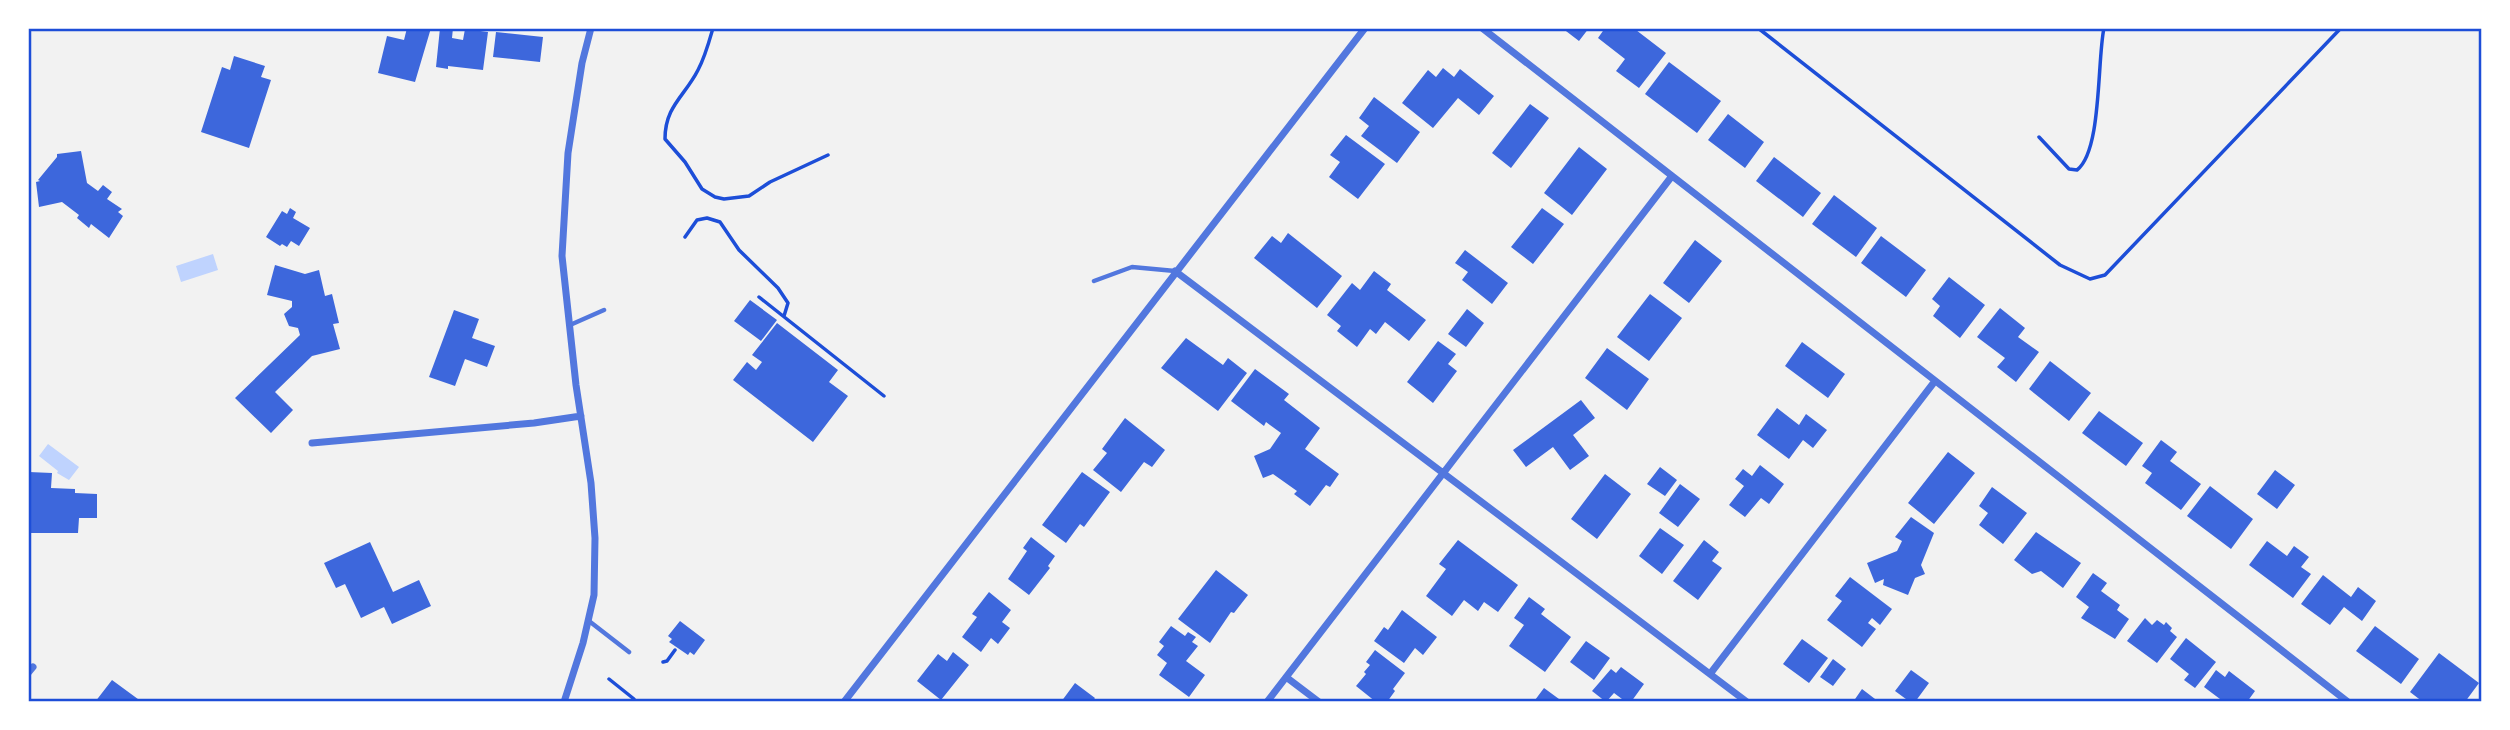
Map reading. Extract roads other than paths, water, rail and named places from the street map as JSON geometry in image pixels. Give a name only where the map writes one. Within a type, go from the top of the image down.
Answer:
[{"type":"street","points":[[566,701],[594,595],[596,538],[562,256],[568,153],[582,63],[591,28]]},
{"type":"street","points":[[844,702],[1365,28]]},
{"type":"street","points":[[1482,28],[2348,702]]},
{"type":"street","points":[[1267,702],[1672,176]]},
{"type":"street","points":[[1175,271],[1747,702]]},
{"type":"street","points":[[1710,674],[1935,381]]},
{"type":"street","points":[[312,443],[534,423],[581,416]]},
{"type":"street","points":[[1286,677],[1320,702]]},
{"type":"lane","points":[[1094,281],[1132,267],[1175,271]]},
{"type":"lane","points":[[570,325],[604,310]]},
{"type":"lane","points":[[588,620],[629,652]]},
{"type":"water","points":[[213,254],[218,270],[181,282],[176,266]]},
{"type":"water","points":[[48,444],[79,467],[69,480],[39,456]]}]
